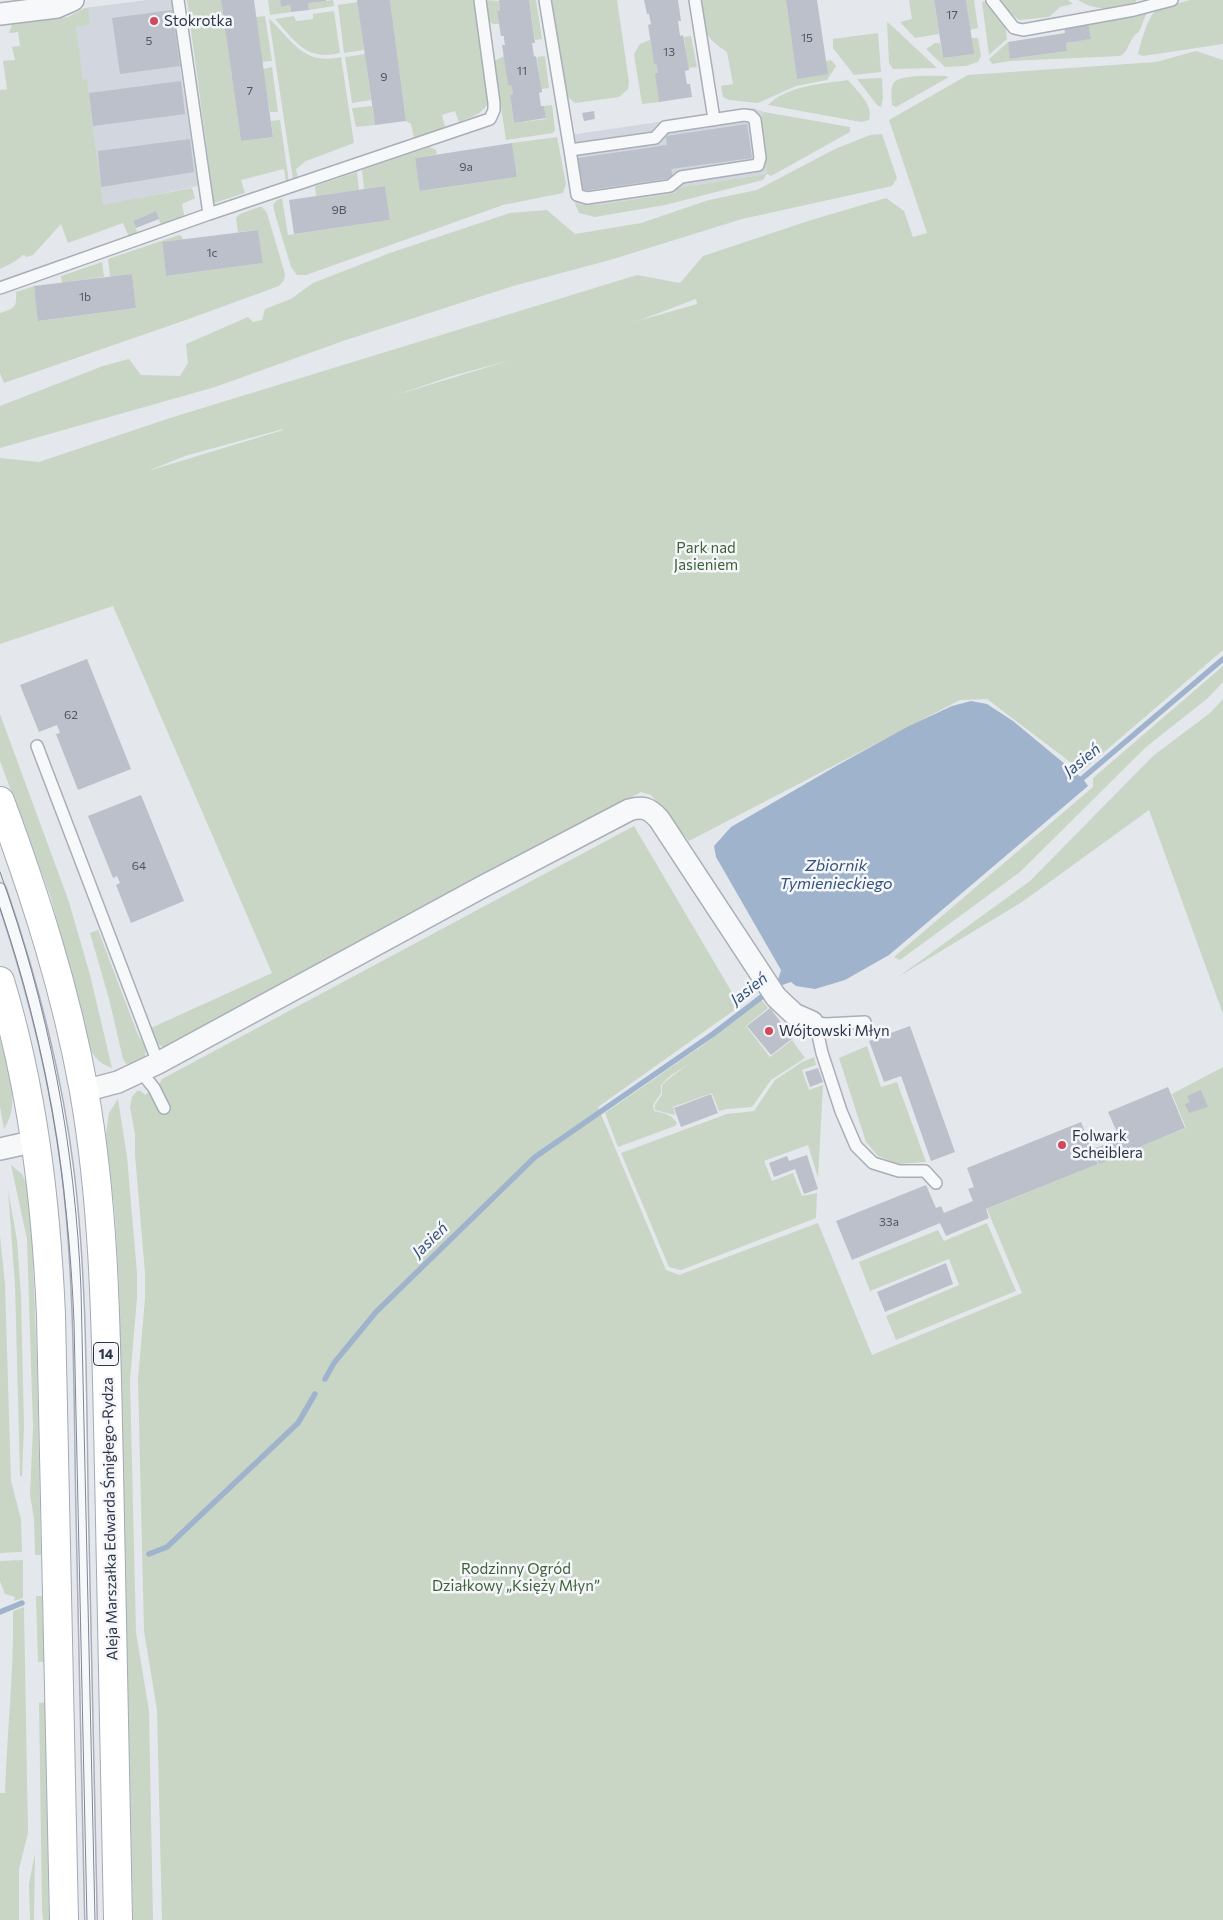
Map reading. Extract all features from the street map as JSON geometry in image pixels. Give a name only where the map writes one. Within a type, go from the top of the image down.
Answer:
[{"type":"main road","name":"Aleja Marszałka Edwarda Śmigłego-Rydza","points":[[0,801],[37,905],[68,1019],[84,1092],[96,1178],[104,1274],[118,1920]]},
{"type":"main road","points":[[0,980],[18,1050],[36,1141],[45,1220],[51,1315],[64,1920]]},
{"type":"street","points":[[0,14],[57,7],[73,0]]},
{"type":"street","points":[[84,1092],[115,1083],[150,1068],[482,886],[637,807],[645,807],[659,819],[771,989],[794,1014],[812,1022]]},
{"type":"street","points":[[0,1149],[36,1141]]},
{"type":"lane","points":[[178,0],[210,214]]},
{"type":"lane","points":[[0,288],[490,119],[494,110],[494,102],[480,0]]},
{"type":"lane","points":[[545,0],[577,195],[582,198],[670,186],[681,177],[758,165],[760,158],[755,120],[751,116],[714,119],[665,127],[655,138],[570,150]]},
{"type":"lane","points":[[695,0],[714,119]]},
{"type":"lane","points":[[992,0],[1014,28],[1023,30],[1139,9],[1172,0]]},
{"type":"lane","points":[[37,746],[150,1068],[154,1088],[164,1108]]},
{"type":"lane","points":[[0,889],[23,960],[45,1043],[61,1127],[73,1219],[77,1301],[91,1920]]},
{"type":"lane","points":[[812,1022],[825,1024],[865,1022]]},
{"type":"lane","points":[[812,1022],[856,1146],[873,1163],[899,1170],[925,1171],[936,1183]]},
{"type":"shaded area","points":[[147,0],[174,0],[184,66],[180,67],[198,186],[103,206],[87,80],[83,80],[73,15],[85,8]]},
{"type":"shaded area","points":[[754,108],[764,112],[760,122],[767,174],[676,188],[676,193],[597,205],[575,204],[563,136]]},
{"type":"green space","points":[[187,0],[221,0],[241,141],[273,137],[271,121],[280,120],[289,182],[286,182],[284,169],[241,180],[245,193],[214,203]]},
{"type":"green space","points":[[268,0],[280,0],[281,7],[290,5],[291,12],[270,15]]},
{"type":"green space","points":[[333,0],[334,6],[309,10],[308,3]]},
{"type":"green space","points":[[390,0],[475,0],[491,95],[487,106],[480,113],[459,122],[455,111],[442,115],[445,127],[414,138],[411,124],[406,121]]},
{"type":"green space","points":[[484,0],[499,1],[500,11],[497,12],[499,24],[493,24],[486,19]]},
{"type":"green space","points":[[529,0],[536,0],[542,39],[535,40]]},
{"type":"green space","points":[[550,0],[617,0],[629,82],[628,89],[619,97],[575,103],[564,94]]},
{"type":"green space","points":[[700,0],[786,0],[797,78],[826,61],[831,60],[836,66],[827,80],[796,86],[758,103],[729,100],[723,97],[721,86],[733,84],[727,52],[712,40],[705,30]]},
{"type":"green space","points":[[909,0],[934,0],[939,34],[915,38],[900,22],[912,19]]},
{"type":"green space","points":[[966,0],[974,0],[978,28],[970,30]]},
{"type":"green space","points":[[1001,0],[1068,0],[1073,4],[1060,7],[1049,17],[1019,20],[1010,13]]},
{"type":"green space","points":[[1078,0],[1136,0],[1136,2],[1121,6],[1099,8]]},
{"type":"green space","points":[[1190,0],[1223,0],[1223,44],[1143,56],[1138,54],[1145,31],[1153,14],[1164,7]]},
{"type":"green space","points":[[988,1],[1005,25],[1007,39],[989,55],[982,2]]},
{"type":"green space","points":[[358,2],[364,50],[344,53],[338,5]]},
{"type":"green space","points":[[88,8],[90,24],[76,27],[83,80],[87,79],[103,205],[192,188],[195,198],[182,204],[185,219],[161,226],[156,211],[133,221],[138,234],[129,237],[123,223],[68,243],[61,224],[33,255],[27,257],[23,255],[0,269],[0,90],[7,89],[3,61],[15,60],[12,47],[20,46],[18,32],[9,33],[12,24],[68,17]]},
{"type":"green space","points":[[334,11],[340,53],[328,55],[310,52],[303,48],[275,19],[294,16],[296,21],[313,19],[313,14]]},
{"type":"green space","points":[[1147,12],[1139,32],[1133,37],[1126,51],[1120,56],[1010,61],[992,64],[989,59],[1008,42],[1011,59],[1067,51],[1066,43],[1090,39],[1088,23]]},
{"type":"green space","points":[[265,16],[272,61],[262,62],[256,17]]},
{"type":"green space","points":[[269,19],[296,46],[308,55],[323,59],[341,57],[354,143],[306,161],[296,169],[298,179],[293,180]]},
{"type":"green space","points":[[887,22],[937,68],[893,69],[889,63]]},
{"type":"green space","points":[[878,33],[881,72],[854,75],[833,48],[833,39]]},
{"type":"green space","points":[[691,36],[697,67],[688,68],[684,37]]},
{"type":"green space","points":[[971,38],[978,38],[981,56],[978,62],[966,66],[945,67],[926,49],[935,43],[940,43],[943,58],[973,54]]},
{"type":"green space","points":[[650,40],[654,63],[656,63],[658,73],[656,73],[659,102],[642,104],[634,54],[640,44]]},
{"type":"green space","name":"Park nad Jasieniem","points":[[1196,51],[1223,60],[1223,650],[1082,771],[987,699],[960,700],[689,841],[651,795],[641,792],[165,1048],[156,1043],[151,1028],[272,973],[113,606],[0,644],[0,458],[39,462],[170,418],[637,275],[680,283],[703,256],[808,221],[886,198],[904,211],[913,237],[927,233],[889,120],[968,75],[1156,62]],"holes":[[[696,299],[697,304],[638,321]],[[511,360],[393,396],[452,376]],[[283,429],[148,471],[185,456]]]},
{"type":"green space","points":[[365,54],[371,100],[352,103],[345,57]]},
{"type":"green space","points":[[504,56],[508,85],[511,85],[513,94],[510,95],[514,123],[546,119],[544,106],[552,105],[555,130],[553,133],[506,140],[494,61]]},
{"type":"green space","points":[[545,56],[549,88],[541,89],[537,57]]},
{"type":"green space","points":[[272,67],[278,112],[270,112],[263,69]]},
{"type":"green space","points":[[917,76],[949,77],[896,107],[892,105],[892,89],[896,81]]},
{"type":"green space","points":[[882,78],[883,98],[881,107],[877,105],[857,79]]},
{"type":"green space","points":[[848,80],[867,104],[870,114],[869,120],[861,122],[768,105],[776,98],[796,89]]},
{"type":"green space","points":[[372,106],[375,125],[356,127],[352,108]]},
{"type":"green space","points":[[764,112],[850,127],[850,132],[771,176],[767,174],[760,122]]},
{"type":"green space","points":[[882,134],[897,178],[892,186],[742,219],[610,260],[513,286],[343,341],[215,387],[0,448],[0,406],[103,366],[129,359],[141,375],[180,376],[188,363],[186,344],[248,317],[253,322],[262,320],[265,309],[291,299],[313,283],[390,253],[510,213],[547,210],[575,234],[641,223],[709,200],[757,190],[835,149],[870,135]]},
{"type":"green space","points":[[557,137],[566,184],[563,193],[503,205],[306,275],[297,275],[291,267],[273,205],[282,198],[288,235],[390,220],[385,186],[364,189],[362,170],[430,147],[436,150],[437,154],[415,158],[421,191],[517,177],[512,143]]},
{"type":"green space","points":[[357,172],[359,190],[316,196],[315,186]]},
{"type":"green space","points":[[767,174],[763,180],[665,205],[595,217],[579,213],[575,204],[597,205],[676,193],[676,188]]},
{"type":"green space","points":[[262,207],[267,213],[285,274],[284,280],[279,286],[4,383],[0,373],[0,313],[14,307],[16,292],[34,286],[39,321],[136,308],[132,274],[110,277],[108,259],[179,235],[183,240],[162,243],[166,276],[263,263],[258,230],[238,232],[236,218],[240,214]]},
{"type":"green space","points":[[102,262],[104,277],[62,283],[61,276]]},
{"type":"green space","points":[[1223,666],[1223,682],[1208,698],[1146,747],[1020,872],[900,960],[894,957],[1093,787],[1093,778]]},
{"type":"green space","points":[[1223,699],[1223,1014],[1149,810],[1022,902],[898,977],[1030,881],[1153,756],[1210,713]]},
{"type":"green space","points":[[0,714],[69,902],[90,975],[112,1068],[98,1060],[89,1045],[51,898],[0,761]]},
{"type":"green space","name":"Rodzinny Ogród Działkowy „Księży Młyn”","points":[[634,826],[740,1006],[598,1107],[666,1270],[679,1275],[818,1223],[872,1355],[1022,1293],[987,1209],[1186,1128],[1172,1094],[1223,1067],[1223,1920],[162,1920],[157,1710],[144,1631],[138,1379],[145,1299],[145,1273],[135,1135],[130,1107],[132,1097],[137,1091],[141,1091],[145,1095],[160,1083],[162,1079]]},
{"type":"green space","points":[[98,930],[145,1050],[141,1061],[131,1068],[130,1063],[126,1064],[123,1059],[109,999],[90,933]]},
{"type":"green space","points":[[761,999],[768,1008],[746,1026],[770,1057],[792,1040],[805,1058],[771,1080],[752,1107],[719,1111],[712,1093],[673,1107],[675,1115],[655,1110],[655,1105],[662,1094],[662,1085],[690,1063],[670,1076],[661,1085],[661,1093],[653,1105],[654,1111],[670,1116],[677,1123],[675,1126],[618,1147],[605,1113],[697,1049],[699,1051],[698,1049]]},
{"type":"green space","points":[[0,1037],[9,1072],[12,1096],[12,1108],[4,1129],[0,1107]]},
{"type":"green space","points":[[867,1046],[881,1087],[897,1082],[926,1162],[898,1164],[878,1156],[866,1142],[839,1058]]},
{"type":"green space","points":[[814,1057],[816,1065],[802,1070],[809,1090],[823,1085],[818,1178],[808,1145],[764,1161],[772,1181],[793,1173],[802,1196],[817,1193],[816,1218],[681,1270],[669,1267],[621,1153],[727,1114],[754,1111],[775,1080],[802,1062]]},
{"type":"green space","points":[[118,1099],[127,1157],[137,1273],[137,1298],[130,1380],[136,1632],[149,1711],[153,1920],[133,1920],[119,1284],[115,1215],[106,1134],[109,1113]]},
{"type":"green space","points":[[11,1165],[22,1174],[27,1185],[32,1238],[37,1359],[41,1555],[35,1555],[34,1519],[30,1494],[33,1427],[27,1239]]},
{"type":"green space","points":[[8,1190],[17,1240],[21,1296],[24,1427],[22,1476],[20,1476],[15,1284]]},
{"type":"green space","points":[[987,1223],[1016,1291],[896,1340],[886,1316],[959,1285],[949,1259],[870,1291],[859,1262],[938,1230],[944,1241]]},
{"type":"green space","points":[[0,1235],[5,1284],[11,1481],[21,1519],[22,1552],[0,1553]]},
{"type":"green space","points":[[23,1560],[23,1598],[14,1601],[15,1597],[5,1594],[0,1581],[0,1561]]},
{"type":"green space","points":[[36,1596],[42,1596],[44,1662],[38,1662]]},
{"type":"green space","points":[[24,1607],[28,1833],[19,1869],[19,1920],[0,1920],[0,1793],[5,1793],[13,1611]]},
{"type":"green space","points":[[45,1702],[49,1920],[43,1920],[42,1908],[39,1703]]},
{"type":"green space","points":[[35,1853],[34,1920],[30,1920],[29,1884]]},
{"type":"water","name":"Zbiornik Tymienieckiego","points":[[971,701],[987,704],[1013,721],[1083,779],[1088,786],[889,955],[845,980],[815,989],[796,986],[791,982],[782,985],[778,980],[781,970],[716,857],[714,846],[731,827],[838,765],[907,727],[952,706]]},
{"type":"building","points":[[221,0],[254,0],[273,137],[241,141]]},
{"type":"building","points":[[280,0],[326,1],[308,3],[309,10],[291,12],[290,5],[281,7]]},
{"type":"building","points":[[357,0],[390,0],[406,121],[375,125]]},
{"type":"building","points":[[499,0],[529,0],[535,43],[532,43],[542,92],[539,93],[541,106],[544,106],[546,118],[514,123],[510,95],[513,94],[511,85],[508,85],[502,45],[505,45],[504,36],[501,36],[497,11],[500,11]]},
{"type":"building","points":[[644,0],[678,0],[681,21],[678,21],[680,36],[683,35],[689,70],[685,71],[686,79],[687,84],[690,84],[692,97],[659,102],[655,73],[658,73],[656,63],[654,64],[648,25],[651,24]]},
{"type":"building","points":[[786,0],[817,0],[828,74],[797,79]]},
{"type":"building","points":[[934,0],[966,0],[974,54],[943,58]]},
{"type":"building","points":[[172,10],[180,66],[120,74],[112,18]]},
{"type":"building","points":[[1088,23],[1091,39],[1066,43],[1067,51],[1010,59],[1008,42],[1065,33],[1064,26]]},
{"type":"building","points":[[181,81],[185,114],[93,126],[89,93]]},
{"type":"building","points":[[594,111],[595,119],[584,121],[582,113]]},
{"type":"building","points":[[747,124],[752,158],[671,169],[673,178],[582,191],[578,158],[667,145],[666,136]]},
{"type":"building","points":[[190,139],[194,172],[101,187],[98,151]]},
{"type":"building","points":[[512,143],[517,177],[420,191],[415,158]]},
{"type":"building","points":[[385,186],[390,220],[294,234],[289,200]]},
{"type":"building","points":[[156,211],[159,219],[136,228],[133,221]]},
{"type":"building","points":[[258,230],[263,263],[166,276],[162,242]]},
{"type":"building","points":[[132,274],[136,308],[38,321],[34,286]]},
{"type":"building","points":[[87,659],[131,769],[78,790],[56,734],[60,733],[57,725],[39,732],[20,685]]},
{"type":"building","points":[[141,795],[184,901],[131,923],[116,885],[120,883],[117,876],[113,878],[88,816]]},
{"type":"building","points":[[770,1008],[793,1038],[771,1055],[747,1026]]},
{"type":"building","points":[[910,1026],[955,1152],[931,1161],[901,1076],[884,1082],[869,1041]]},
{"type":"building","points":[[818,1068],[823,1082],[810,1087],[805,1072]]},
{"type":"building","points":[[1168,1087],[1185,1128],[1099,1164],[1093,1149],[1120,1139],[1108,1112]]},
{"type":"building","points":[[1201,1090],[1208,1107],[1189,1113],[1185,1104],[1190,1102],[1187,1096]]},
{"type":"building","points":[[711,1094],[718,1113],[681,1127],[674,1108]]},
{"type":"building","points":[[1081,1122],[1098,1164],[986,1209],[989,1218],[946,1236],[940,1223],[852,1260],[836,1221],[926,1185],[936,1208],[941,1206],[944,1213],[973,1201],[968,1189],[974,1187],[967,1168]]},
{"type":"building","points":[[807,1155],[818,1189],[804,1194],[795,1169],[774,1177],[769,1163],[787,1156],[789,1161]]},
{"type":"building","points":[[946,1263],[953,1284],[885,1312],[877,1292]]},
{"type":"waterway","name":"Jasień","points":[[1078,782],[1223,659]]},
{"type":"waterway","name":"Jasień","points":[[325,1379],[334,1363],[376,1312],[535,1157],[713,1034],[768,992]]},
{"type":"waterway","name":"Jasień","points":[[149,1554],[167,1547],[298,1423],[315,1394]]},
{"type":"waterway","name":"Jasień","points":[[0,1612],[22,1603]]},
{"type":"tram line","points":[[0,872],[32,974],[57,1077],[73,1182],[78,1236],[81,1289],[95,1920]]},
{"type":"tram line","points":[[0,908],[31,1011],[42,1061],[52,1112],[67,1216],[74,1322],[87,1920]]},
{"type":"place","name":"Stokrotka","points":[[154,21]]},
{"type":"place","name":"Wójtowski Młyn","points":[[769,1031]]},
{"type":"place","name":"Folwark Scheiblera","points":[[1062,1145]]}]
